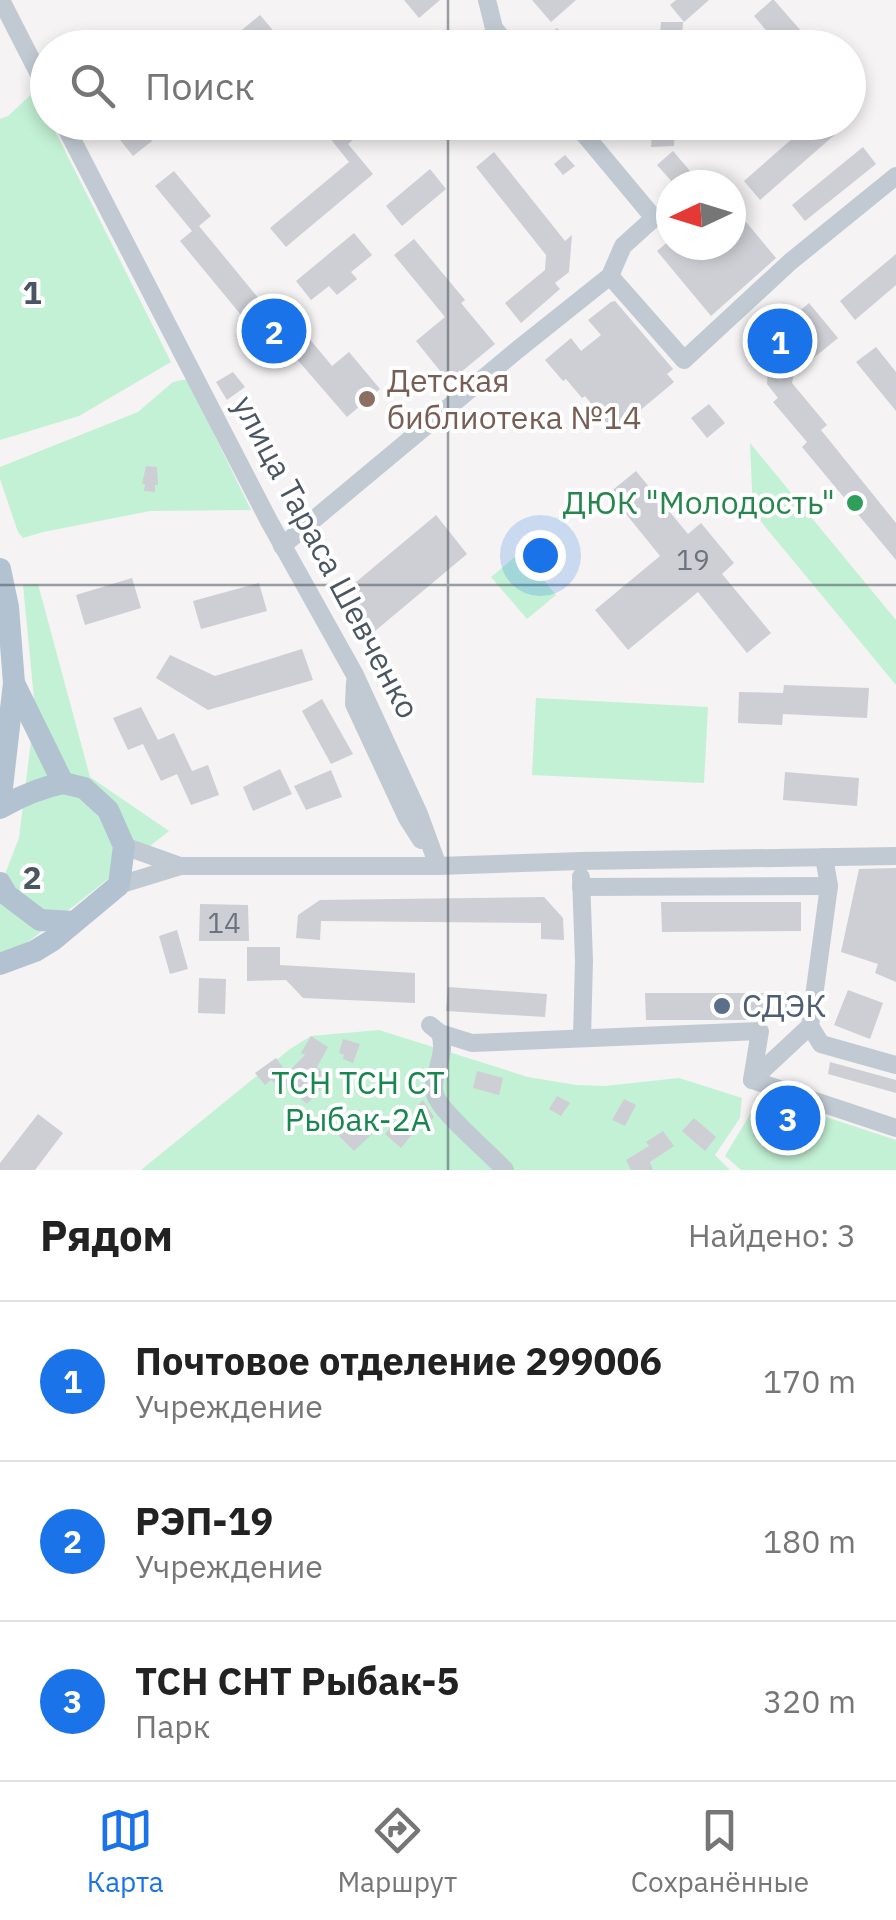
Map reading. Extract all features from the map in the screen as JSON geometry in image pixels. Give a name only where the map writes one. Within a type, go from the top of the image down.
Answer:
[{"type":"main road","points":[[0,570],[8,607],[14,683],[0,807]]},
{"type":"main road","points":[[14,683],[63,783]]},
{"type":"main road","points":[[0,807],[41,787],[63,783],[84,788],[108,810],[124,846],[119,886],[35,951],[0,964]]},
{"type":"main road","points":[[0,883],[7,896],[40,920],[74,922]]},
{"type":"street","points":[[1,0],[30,57]]},
{"type":"street","points":[[487,0],[496,30]]},
{"type":"street","name":"улица Тараса Шевченко","points":[[72,140],[282,546],[355,676],[419,814],[438,866]]},
{"type":"street","points":[[282,546],[610,276],[623,246],[654,218],[589,140]]},
{"type":"street","points":[[610,276],[684,360],[790,262],[896,176]]},
{"type":"street","points":[[124,846],[181,866]]},
{"type":"street","points":[[119,886],[181,866],[438,866],[896,856]]},
{"type":"street","points":[[824,857],[829,886],[810,1026],[821,1044],[896,1065]]},
{"type":"street","points":[[581,861],[582,1037]]},
{"type":"street","points":[[581,887],[829,886]]},
{"type":"street","points":[[752,1080],[810,1026]]},
{"type":"street","points":[[505,1170],[435,1095],[444,1046],[435,1029],[472,1043],[760,1031],[752,1080]]},
{"type":"street","points":[[752,1080],[896,1128]]},
{"type":"green space","points":[[30,96],[30,140],[60,140],[171,362],[79,416],[0,440],[0,119]]},
{"type":"green space","points":[[187,379],[251,510],[150,511],[23,538],[0,479],[0,467],[138,412],[173,382]]},
{"type":"green space","points":[[750,443],[896,620],[896,685],[753,512]]},
{"type":"green space","points":[[521,552],[556,595],[527,619],[491,577]]},
{"type":"green space","points":[[38,584],[90,777],[169,831],[0,964],[0,887],[19,838],[35,709],[23,585]]},
{"type":"green space","points":[[536,698],[708,707],[704,783],[532,775]]},
{"type":"green space","name":"ТСН ТСН СТ Рыбак-2А","points":[[379,1030],[528,1077],[605,1086],[679,1078],[742,1098],[740,1118],[715,1155],[730,1170],[141,1170],[311,1036]]},
{"type":"green space","points":[[761,1096],[896,1140],[896,1170],[741,1170],[725,1156]]},
{"type":"building","points":[[404,0],[440,0],[419,18]]},
{"type":"building","points":[[532,0],[576,0],[551,22]]},
{"type":"building","points":[[676,0],[709,0],[684,22],[670,5]]},
{"type":"building","points":[[774,0],[800,30],[766,30],[754,16]]},
{"type":"building","points":[[260,15],[273,30],[242,30]]},
{"type":"building","points":[[661,22],[683,22],[682,30],[660,30]]},
{"type":"building","points":[[120,140],[151,140],[152,141],[133,156]]},
{"type":"building","points":[[331,140],[353,140],[348,144],[373,174],[286,247],[270,228],[349,162]]},
{"type":"building","points":[[652,140],[674,140],[674,146],[651,147]]},
{"type":"building","points":[[791,140],[829,140],[760,200],[746,179]]},
{"type":"building","points":[[863,147],[876,164],[805,221],[792,205]]},
{"type":"building","points":[[673,151],[689,170],[662,170],[657,165]]},
{"type":"building","points":[[494,152],[565,241],[572,235],[569,272],[555,283],[560,289],[521,323],[505,303],[545,270],[546,255],[476,167]]},
{"type":"building","points":[[565,155],[575,166],[563,175],[554,164]]},
{"type":"building","points":[[430,169],[446,189],[402,226],[386,206]]},
{"type":"building","points":[[174,171],[211,216],[199,226],[274,317],[284,308],[332,366],[349,352],[380,389],[347,417],[256,312],[246,321],[180,241],[192,231],[155,186]]},
{"type":"building","points":[[746,222],[776,258],[711,316],[664,260],[746,260]]},
{"type":"building","points":[[354,233],[372,255],[351,272],[357,279],[337,295],[329,286],[311,300],[296,281]]},
{"type":"building","points":[[414,239],[465,300],[461,303],[495,344],[449,382],[416,341],[445,317],[394,255]]},
{"type":"building","points":[[896,254],[896,285],[855,320],[840,301]]},
{"type":"building","points":[[615,301],[673,369],[667,374],[674,382],[614,432],[585,396],[582,398],[566,379],[563,381],[545,360],[571,338],[581,351],[601,335],[588,320]]},
{"type":"building","points":[[809,303],[838,338],[794,374],[792,383],[827,425],[821,430],[896,523],[896,560],[802,447],[807,442],[773,402],[778,398],[767,384],[768,365],[782,355],[761,319],[773,309],[784,324]]},
{"type":"building","points":[[876,347],[896,372],[896,411],[856,362]]},
{"type":"building","points":[[233,372],[245,387],[227,400],[216,382]]},
{"type":"building","points":[[709,404],[725,423],[707,438],[691,418]]},
{"type":"building","points":[[146,466],[157,467],[155,492],[144,491]]},
{"type":"building","points":[[636,471],[688,534],[701,523],[734,563],[722,574],[771,633],[747,653],[698,592],[628,650],[595,610],[660,556],[609,493]]},
{"type":"building","points":[[436,515],[467,554],[375,631],[343,593]]},
{"type":"building","points":[[132,578],[141,608],[85,625],[76,595]]},
{"type":"building","points":[[259,583],[267,611],[201,629],[193,601]]},
{"type":"building","points":[[302,649],[313,680],[208,710],[156,678],[170,655],[215,676]]},
{"type":"building","points":[[784,685],[869,688],[867,718],[783,714],[782,725],[738,723],[739,692],[783,693]]},
{"type":"building","points":[[322,699],[353,754],[331,764],[302,711]]},
{"type":"building","points":[[141,707],[158,740],[174,733],[192,771],[208,765],[219,795],[191,805],[177,774],[161,781],[143,744],[128,750],[113,718]]},
{"type":"building","points":[[280,769],[292,794],[253,811],[243,787]]},
{"type":"building","points":[[331,770],[342,797],[306,810],[294,786]]},
{"type":"building","points":[[785,772],[859,778],[857,806],[783,800]]},
{"type":"building","points":[[896,868],[896,982],[875,973],[878,964],[841,952],[859,869]]},
{"type":"building","points":[[544,897],[563,918],[564,940],[541,939],[541,923],[321,921],[320,940],[296,938],[298,915],[320,900]]},
{"type":"building","points":[[661,902],[801,902],[801,931],[662,932]]},
{"type":"building","points":[[200,904],[248,905],[249,941],[199,941]]},
{"type":"building","points":[[177,930],[188,969],[170,974],[159,936]]},
{"type":"building","points":[[247,947],[280,947],[280,965],[415,973],[415,1003],[303,998],[286,980],[247,981]]},
{"type":"building","points":[[199,978],[226,979],[225,1014],[198,1013]]},
{"type":"building","points":[[448,987],[547,994],[545,1017],[446,1011]]},
{"type":"building","points":[[848,990],[883,1003],[870,1039],[834,1025]]},
{"type":"building","points":[[645,993],[792,993],[792,1020],[646,1020]]},
{"type":"building","points":[[311,1036],[328,1047],[317,1067],[330,1079],[307,1104],[284,1084],[279,1087],[271,1080],[265,1085],[255,1073],[276,1058],[287,1073],[305,1055],[301,1053]]},
{"type":"building","points":[[343,1039],[360,1044],[353,1063],[339,1053]]},
{"type":"building","points":[[830,1062],[896,1080],[896,1093],[828,1074]]},
{"type":"building","points":[[477,1071],[503,1078],[499,1095],[473,1088]]},
{"type":"building","points":[[557,1096],[570,1103],[561,1116],[549,1109]]},
{"type":"building","points":[[624,1099],[636,1105],[625,1126],[612,1120]]},
{"type":"building","points":[[423,1100],[434,1117],[426,1125],[415,1108]]},
{"type":"building","points":[[38,1114],[63,1133],[35,1170],[0,1170],[0,1163]]},
{"type":"building","points":[[400,1117],[415,1131],[401,1148],[385,1134]]},
{"type":"building","points":[[356,1118],[372,1134],[354,1151],[338,1135]]},
{"type":"building","points":[[694,1118],[716,1137],[705,1151],[682,1131]]},
{"type":"building","points":[[663,1131],[674,1146],[650,1162],[653,1170],[631,1170],[626,1160],[649,1146],[646,1142]]},
{"type":"place","name":"РЭП-19","points":[[274,331]]},
{"type":"place","name":"Почтовое отделение 299006","points":[[780,341]]},
{"type":"place","name":"Детская библиотека №14","points":[[367,399]]},
{"type":"place","name":"ДЮК \"Молодость\"","points":[[855,503]]},
{"type":"place","name":"СДЭК","points":[[722,1006]]},
{"type":"place","name":"ТСН СНТ Рыбак-5","points":[[788,1118]]}]
